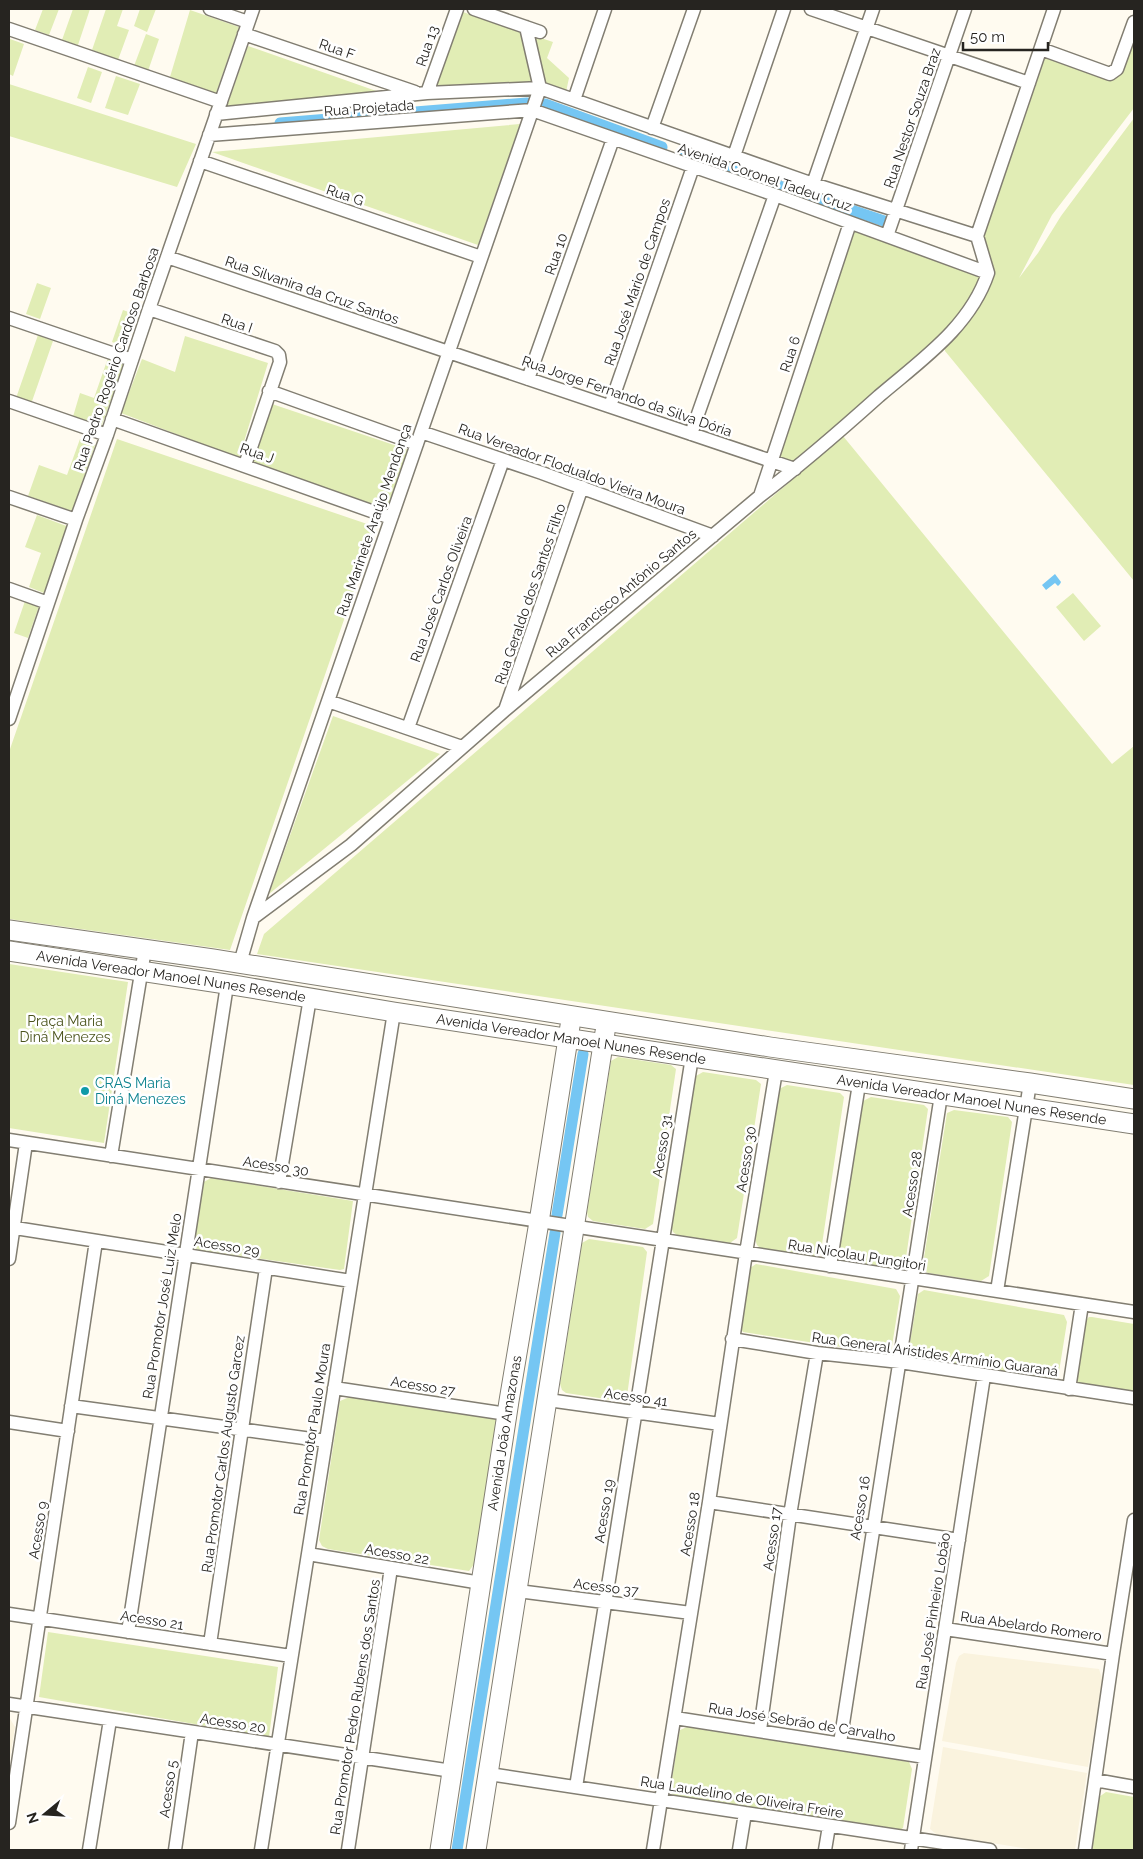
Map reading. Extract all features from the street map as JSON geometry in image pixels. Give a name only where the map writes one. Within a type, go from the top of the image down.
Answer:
[{"type":"street","points":[[210,9],[246,28]]},
{"type":"street","name":"Rua Pedro Rogério Cardoso Barbosa","points":[[9,719],[253,9]]},
{"type":"street","name":"Rua 13","points":[[423,94],[456,9]]},
{"type":"street","points":[[474,9],[500,13],[540,32]]},
{"type":"street","points":[[574,100],[605,9]]},
{"type":"street","points":[[652,128],[694,9]]},
{"type":"street","points":[[734,156],[784,9]]},
{"type":"street","points":[[811,9],[1029,83]]},
{"type":"street","points":[[813,184],[873,9]]},
{"type":"street","name":"Rua Nestor Souza Braz","points":[[887,236],[965,9]]},
{"type":"street","points":[[988,273],[977,236],[1054,9]]},
{"type":"street","points":[[1041,48],[1110,74],[1117,69],[1134,22]]},
{"type":"street","points":[[526,27],[540,88]]},
{"type":"street","name":"Rua F","points":[[246,28],[423,94]]},
{"type":"street","points":[[9,29],[219,108]]},
{"type":"street","name":"Rua Projetada","points":[[219,108],[540,88]]},
{"type":"street","name":"Avenida Coronel Tadeu Cruz","points":[[540,88],[813,184],[977,236]]},
{"type":"street","name":"Rua Marinete Araújo Mendonça","points":[[240,963],[253,918],[540,88]]},
{"type":"street","name":"Rua Projetada","points":[[209,135],[532,110]]},
{"type":"street","name":"Avenida Coronel Tadeu Cruz","points":[[532,110],[775,195],[988,273]]},
{"type":"street","points":[[667,158],[674,135]]},
{"type":"street","name":"Rua 10","points":[[528,379],[613,139]]},
{"type":"street","name":"Rua G","points":[[200,161],[481,257]]},
{"type":"street","name":"Rua José Mário de Campos","points":[[610,406],[693,167]]},
{"type":"street","points":[[691,434],[775,195]]},
{"type":"street","name":"Rua 6","points":[[760,496],[850,223]]},
{"type":"street","name":"Rua Silvanira da Cruz Santos","points":[[167,257],[449,352]]},
{"type":"street","name":"Rua Francisco Antônio Santos","points":[[253,918],[351,845],[505,710],[760,496],[795,469],[956,329],[975,304],[988,273]]},
{"type":"street","name":"Rua I","points":[[149,309],[276,352],[280,358],[245,465]]},
{"type":"street","points":[[9,318],[132,360]]},
{"type":"street","name":"Rua Jorge Fernando da Silva Dória","points":[[449,352],[795,469]]},
{"type":"street","points":[[270,390],[419,438]]},
{"type":"street","points":[[9,402],[107,435]]},
{"type":"street","name":"Rua J","points":[[112,419],[391,518]]},
{"type":"street","name":"Rua Vereador Flodualdo Vieira Moura","points":[[419,438],[503,460],[713,536]]},
{"type":"street","name":"Rua José Carlos Oliveira","points":[[408,728],[503,460]]},
{"type":"street","name":"Rua Geraldo dos Santos Filho","points":[[505,710],[582,487]]},
{"type":"street","points":[[9,497],[76,520]]},
{"type":"street","points":[[9,589],[48,603]]},
{"type":"street","points":[[9,678],[21,682]]},
{"type":"street","points":[[328,701],[462,747]]},
{"type":"street","name":"Avenida Vereador Manoel Nunes Resende","points":[[9,930],[240,963],[770,1047],[1134,1099]]},
{"type":"street","points":[[111,1156],[145,949]]},
{"type":"street","name":"Avenida Vereador Manoel Nunes Resende","points":[[9,951],[859,1084],[1134,1124]]},
{"type":"street","points":[[233,986],[240,963]]},
{"type":"street","name":"Rua Promotor José Luiz Melo","points":[[128,1632],[198,1170],[233,986]]},
{"type":"street","points":[[279,1182],[310,998]]},
{"type":"street","name":"Rua Promotor Paulo Moura","points":[[261,1850],[394,1012]]},
{"type":"street","name":"Avenida João Amazonas","points":[[440,1850],[571,1015]]},
{"type":"street","points":[[476,1850],[607,1020]]},
{"type":"street","name":"Acesso 31","points":[[662,1240],[692,1057]]},
{"type":"street","name":"Acesso 30","points":[[746,1253],[776,1071]]},
{"type":"street","points":[[997,1291],[1030,1083]]},
{"type":"street","points":[[830,1266],[859,1084]]},
{"type":"street","name":"Acesso 28","points":[[912,1278],[941,1095]]},
{"type":"street","name":"Acesso 30","points":[[9,1140],[575,1227]]},
{"type":"street","points":[[9,1259],[11,1228],[26,1143]]},
{"type":"street","name":"Rua Nicolau Pungitori","points":[[575,1227],[1134,1312]]},
{"type":"street","name":"Acesso 29","points":[[11,1228],[351,1281]]},
{"type":"street","name":"Acesso 19","points":[[576,1787],[662,1240]]},
{"type":"street","name":"Acesso 9","points":[[9,1823],[96,1241]]},
{"type":"street","name":"Acesso 18","points":[[661,1800],[709,1502],[746,1253]]},
{"type":"street","name":"Rua Promotor Carlos Augusto Garcez","points":[[210,1644],[266,1268]]},
{"type":"street","name":"Acesso 16","points":[[840,1743],[912,1278]]},
{"type":"street","points":[[1069,1389],[1082,1304]]},
{"type":"street","name":"Rua General Aristides Armínio Guaraná","points":[[732,1339],[817,1353],[898,1362],[1134,1398]]},
{"type":"street","name":"Acesso 17","points":[[760,1730],[790,1515],[817,1353]]},
{"type":"street","name":"Rua José Pinheiro Lobão","points":[[912,1844],[984,1376]]},
{"type":"street","name":"Acesso 27","points":[[334,1388],[507,1414]]},
{"type":"street","name":"Acesso 41","points":[[548,1400],[720,1424]]},
{"type":"street","points":[[71,1406],[326,1441]]},
{"type":"street","points":[[9,1422],[68,1431]]},
{"type":"street","points":[[709,1502],[959,1540]]},
{"type":"street","points":[[1085,1850],[1113,1654],[1130,1568],[1134,1520]]},
{"type":"street","name":"Acesso 22","points":[[308,1554],[481,1583]]},
{"type":"street","name":"Rua Promotor Pedro Rubens dos Santos","points":[[348,1850],[391,1568]]},
{"type":"street","name":"Acesso 37","points":[[518,1590],[691,1613]]},
{"type":"street","name":"Acesso 21","points":[[9,1614],[291,1656]]},
{"type":"street","name":"Rua Abelardo Romero","points":[[945,1629],[1113,1654]]},
{"type":"street","name":"Acesso 20","points":[[9,1704],[452,1771]]},
{"type":"street","name":"Rua José Sebrão de Carvalho","points":[[675,1718],[925,1757]]},
{"type":"street","points":[[89,1850],[110,1720]]},
{"type":"street","name":"Acesso 5","points":[[174,1850],[192,1732]]},
{"type":"street","name":"Rua Laudelino de Oliveira Freire","points":[[489,1774],[829,1826],[912,1844],[990,1850]]},
{"type":"street","points":[[1095,1780],[1134,1787]]},
{"type":"street","points":[[653,1850],[661,1800]]},
{"type":"street","points":[[739,1850],[745,1813]]},
{"type":"street","points":[[825,1850],[829,1826]]},
{"type":"shaded area","points":[[964,1653],[1099,1669],[1103,1681],[1088,1767],[942,1741],[956,1663],[959,1656]]},
{"type":"shaded area","points":[[9,1717],[15,1727],[9,1765]]},
{"type":"shaded area","points":[[943,1747],[1087,1773],[1075,1850],[1035,1850],[936,1834],[930,1829]]},
{"type":"green space","points":[[43,9],[59,9],[49,35],[35,30]]},
{"type":"green space","points":[[73,9],[90,9],[78,45],[62,40]]},
{"type":"green space","points":[[106,9],[123,9],[117,26],[129,30],[118,60],[92,50]]},
{"type":"green space","points":[[140,9],[156,9],[147,32],[134,26]]},
{"type":"green space","points":[[190,10],[239,27],[216,93],[170,77]]},
{"type":"green space","points":[[460,11],[553,42],[547,58],[569,78],[566,92],[434,88]]},
{"type":"green space","points":[[1134,29],[1134,108],[1052,215],[1019,278],[1038,253],[1061,216],[1134,118],[1134,581],[945,351],[944,340],[795,469],[771,461],[854,231],[988,273],[977,236],[1041,49],[1110,74]]},
{"type":"green space","points":[[146,34],[159,39],[148,71],[134,66]]},
{"type":"green space","points":[[10,39],[24,44],[13,76],[9,74]]},
{"type":"green space","points":[[248,46],[382,93],[227,106]]},
{"type":"green space","points":[[88,67],[102,72],[91,103],[77,98]]},
{"type":"green space","points":[[116,76],[140,84],[128,115],[105,108]]},
{"type":"green space","points":[[9,84],[196,144],[177,187],[9,136]]},
{"type":"green space","points":[[520,124],[478,245],[212,152]]},
{"type":"green space","points":[[37,283],[51,288],[40,319],[26,314]]},
{"type":"green space","points":[[123,310],[137,315],[126,347],[112,342]]},
{"type":"green space","points":[[38,335],[53,341],[30,407],[15,401]]},
{"type":"green space","points":[[185,336],[268,363],[239,458],[121,413],[142,359],[175,372]]},
{"type":"green space","points":[[108,358],[124,364],[100,430],[72,420],[80,393],[94,398]]},
{"type":"green space","points":[[272,404],[409,450],[386,513],[251,461]]},
{"type":"green space","points":[[843,436],[1112,764],[1134,746],[1134,1085],[257,954],[264,934]]},
{"type":"green space","points":[[80,439],[95,445],[72,511],[28,496],[39,465],[67,475]]},
{"type":"green space","points":[[117,439],[376,527],[230,950],[9,919],[9,752]]},
{"type":"green space","points":[[37,515],[69,527],[44,593],[29,587],[41,553],[25,547]]},
{"type":"green space","points":[[1073,593],[1101,626],[1084,641],[1056,607]]},
{"type":"green space","points":[[25,601],[39,606],[28,638],[14,633]]},
{"type":"green space","points":[[333,716],[440,754],[269,894]]},
{"type":"green space","name":"Praça Maria Diná Menezes","points":[[9,964],[128,982],[104,1143],[9,1128]]},
{"type":"green space","points":[[618,1057],[671,1065],[676,1069],[653,1224],[645,1229],[593,1221],[588,1217],[587,1212],[611,1061]]},
{"type":"green space","points":[[703,1072],[756,1080],[761,1084],[737,1238],[730,1243],[677,1235],[673,1232],[671,1226],[696,1076]]},
{"type":"green space","points":[[787,1085],[840,1093],[844,1097],[821,1251],[814,1256],[761,1249],[755,1239],[779,1089]]},
{"type":"green space","points":[[871,1097],[924,1105],[928,1109],[905,1264],[898,1268],[845,1261],[840,1257],[839,1252],[863,1101]]},
{"type":"green space","points":[[954,1110],[1008,1117],[1012,1122],[989,1276],[981,1281],[928,1273],[924,1270],[923,1264],[947,1113]]},
{"type":"green space","points":[[211,1178],[353,1201],[344,1269],[340,1270],[195,1248],[192,1243],[202,1183]]},
{"type":"green space","points":[[589,1239],[643,1247],[647,1252],[627,1396],[619,1401],[566,1393],[562,1390],[560,1384],[582,1243]]},
{"type":"green space","points":[[756,1264],[896,1289],[900,1296],[891,1352],[888,1354],[743,1332],[741,1329],[750,1268]]},
{"type":"green space","points":[[924,1290],[1064,1315],[1067,1322],[1058,1378],[1056,1380],[910,1358],[908,1355],[918,1294]]},
{"type":"green space","points":[[1089,1317],[1134,1324],[1134,1394],[1079,1385],[1077,1381],[1086,1320]]},
{"type":"green space","points":[[352,1396],[491,1417],[497,1420],[477,1560],[469,1571],[328,1549],[322,1546],[319,1540],[340,1401]]},
{"type":"green space","points":[[48,1632],[278,1667],[269,1737],[39,1697]]},
{"type":"green space","points":[[687,1727],[909,1762],[912,1769],[903,1828],[900,1830],[676,1798],[670,1791],[680,1730]]},
{"type":"green space","points":[[1106,1792],[1134,1797],[1134,1850],[1092,1850],[1099,1797]]},
{"type":"water","points":[[1055,574],[1061,582],[1060,584],[1058,586],[1055,583],[1046,590],[1042,585]]},
{"type":"waterway","points":[[280,123],[527,103]]},
{"type":"waterway","points":[[545,104],[662,147]]},
{"type":"waterway","points":[[681,153],[887,222]]},
{"type":"waterway","points":[[557,1215],[583,1054]]},
{"type":"waterway","points":[[457,1850],[555,1233]]},
{"type":"place","name":"CRAS Maria Diná Menezes","points":[[85,1091]]}]
